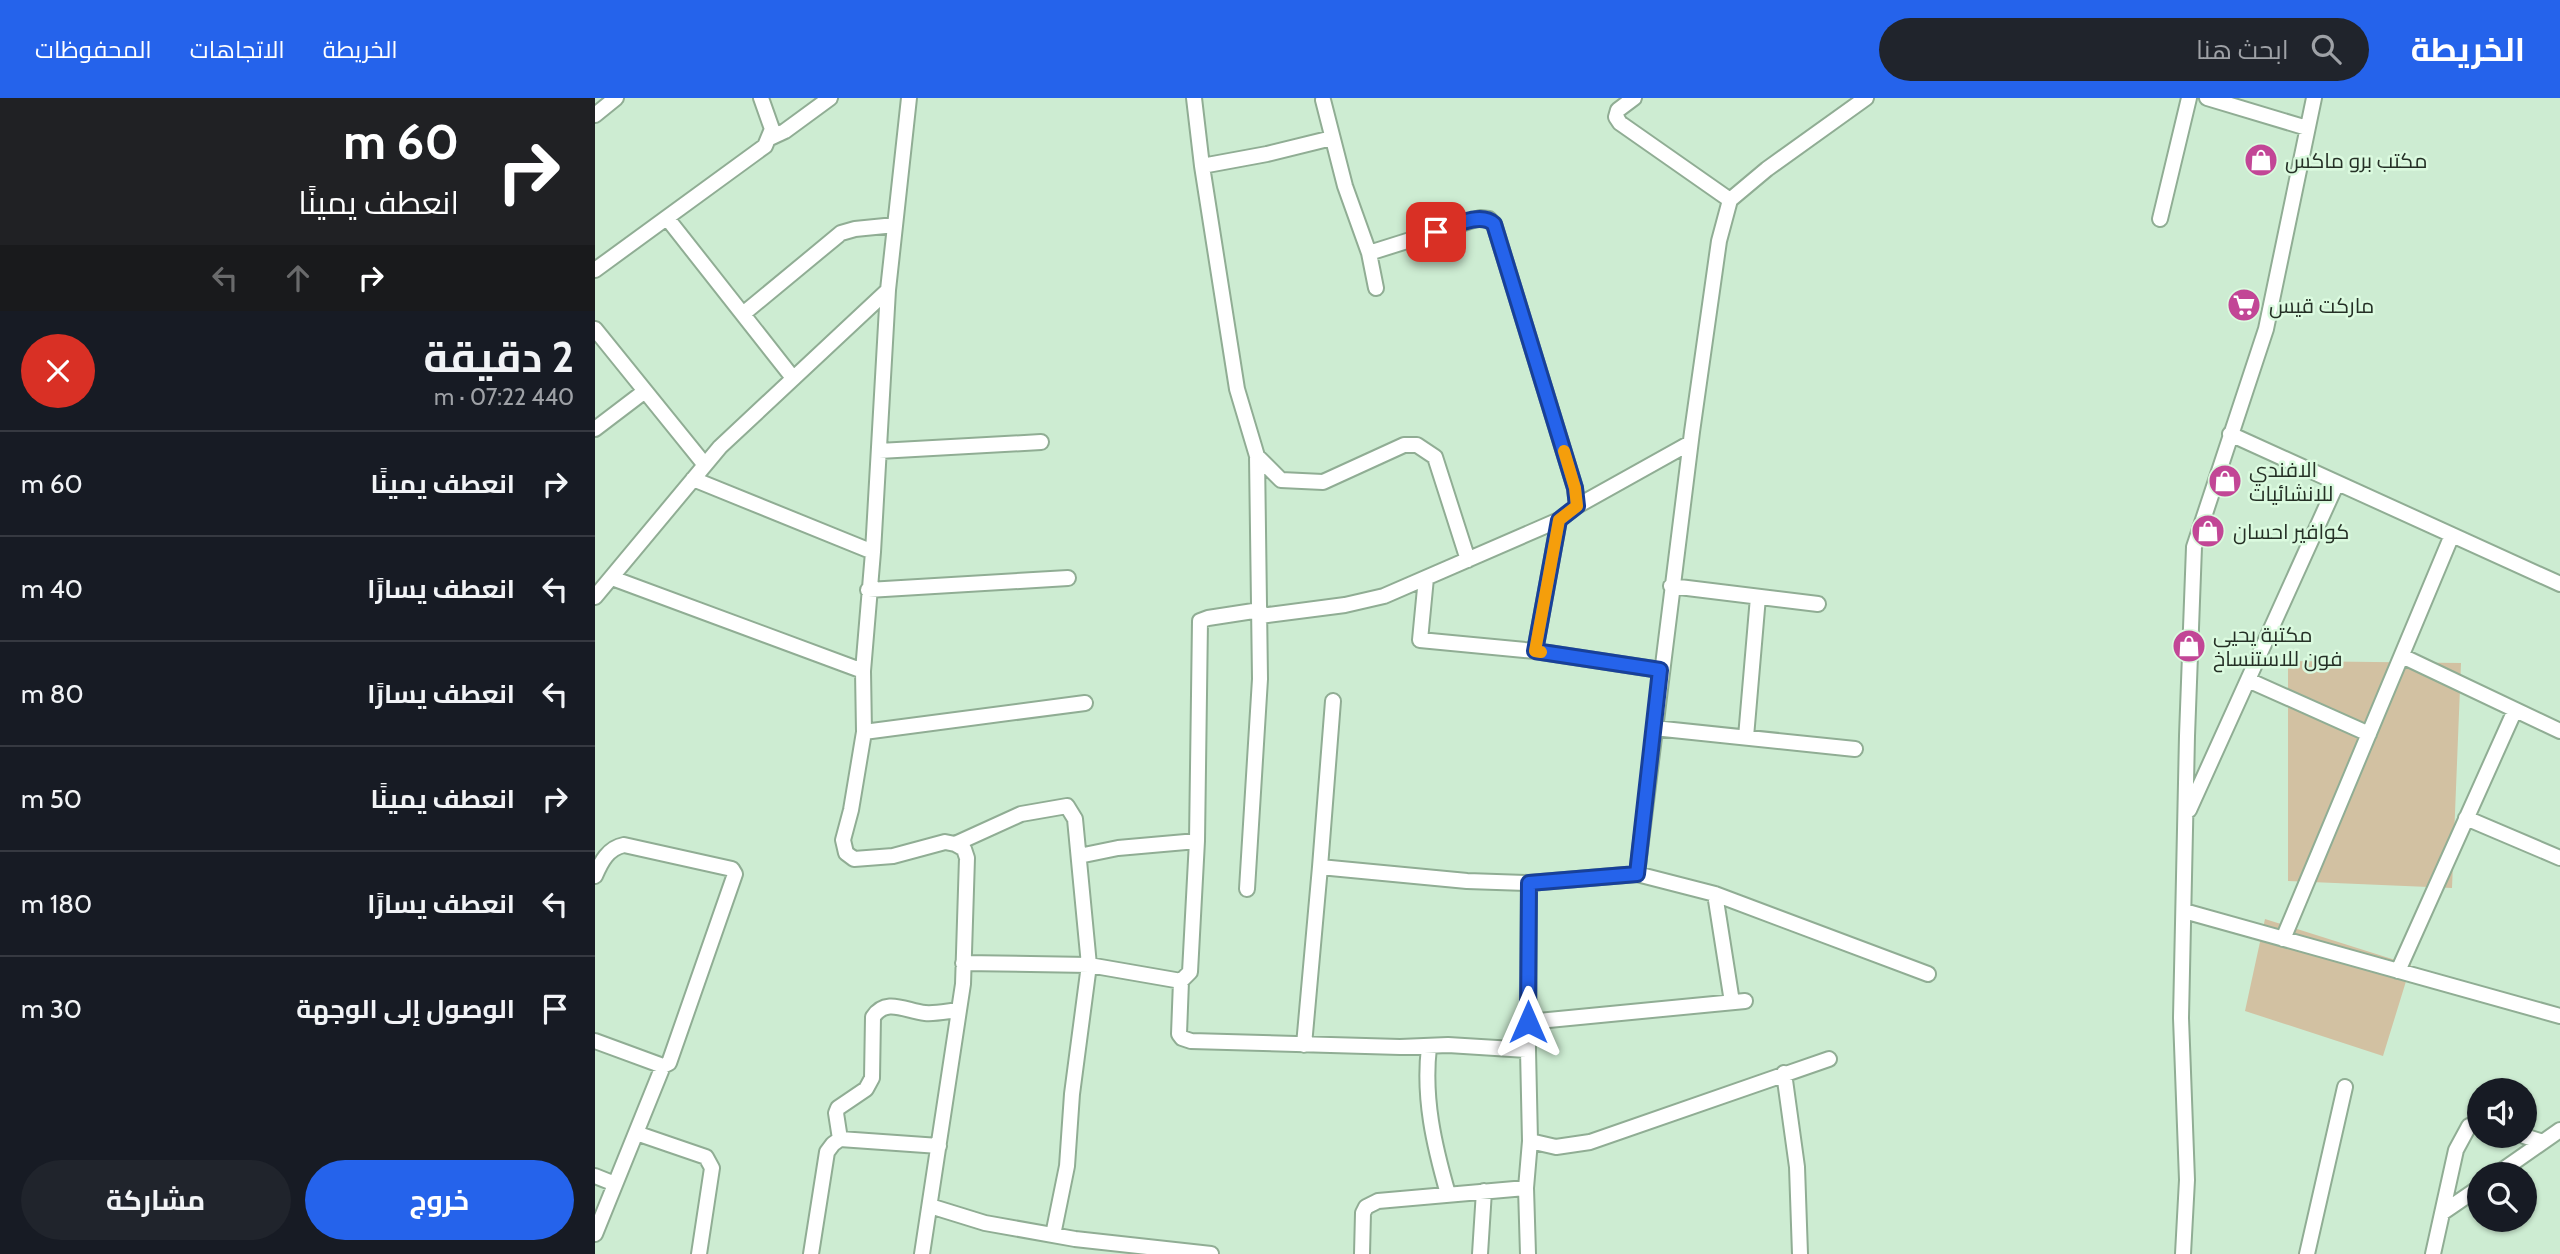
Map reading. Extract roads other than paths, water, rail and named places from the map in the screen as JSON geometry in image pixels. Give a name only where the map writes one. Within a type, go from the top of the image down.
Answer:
[{"type":"street","points":[[595,115],[616,98]]},
{"type":"street","points":[[761,98],[771,121],[770,138]]},
{"type":"street","points":[[595,270],[758,152],[770,138],[785,131],[830,98]]},
{"type":"street","points":[[909,98],[888,290],[873,552],[863,671],[864,732],[851,810],[843,840],[846,853],[854,859],[893,856],[945,842],[964,849],[967,858],[959,1010],[922,1254]]},
{"type":"street","points":[[1194,98],[1237,389],[1257,456],[1260,679],[1247,888]]},
{"type":"street","points":[[1635,98],[1618,110],[1616,117],[1620,123],[1730,200]]},
{"type":"street","points":[[1637,874],[1690,443],[1719,241],[1730,200],[1767,169],[1866,98]]},
{"type":"street","points":[[2160,219],[2189,98]]},
{"type":"street","points":[[2207,98],[2307,128]]},
{"type":"street","points":[[2183,1254],[2187,1180],[2181,1018],[2194,547],[2266,329],[2314,98]]},
{"type":"street","points":[[1323,100],[1345,186],[1369,253],[1376,288]]},
{"type":"street","points":[[1202,166],[1332,138]]},
{"type":"street","points":[[667,218],[793,378]]},
{"type":"street","points":[[1369,253],[1480,218],[1489,219],[1494,224],[1575,488],[1577,506]]},
{"type":"street","points":[[743,314],[842,233],[895,225]]},
{"type":"street","points":[[595,597],[720,447],[888,290]]},
{"type":"street","points":[[595,330],[705,465]]},
{"type":"street","points":[[595,429],[645,391]]},
{"type":"street","points":[[2230,434],[2560,584]]},
{"type":"street","points":[[879,451],[1041,442]]},
{"type":"street","points":[[1528,1050],[1448,1045],[1304,1045],[1191,1041],[1182,1038],[1179,1034],[1181,981],[1191,972],[1197,841],[1200,621],[1208,618],[1345,605],[1384,596],[1559,520],[1577,506],[1690,443]]},
{"type":"street","points":[[1257,456],[1281,480],[1323,482],[1404,445],[1417,445],[1436,457],[1468,560]]},
{"type":"street","points":[[693,479],[873,552]]},
{"type":"street","points":[[2186,817],[2337,483]]},
{"type":"street","points":[[1535,651],[1559,520]]},
{"type":"street","points":[[2283,939],[2452,535]]},
{"type":"street","points":[[612,578],[863,671]]},
{"type":"street","points":[[869,590],[1068,578]]},
{"type":"street","points":[[1426,578],[1420,640],[1535,651],[1660,670]]},
{"type":"street","points":[[1671,586],[1818,604]]},
{"type":"street","points":[[1747,737],[1758,597]]},
{"type":"street","points":[[2402,656],[2560,731]]},
{"type":"street","points":[[2248,680],[2369,734]]},
{"type":"street","points":[[1304,1045],[1333,701]]},
{"type":"street","points":[[864,732],[1085,703]]},
{"type":"street","points":[[2398,971],[2515,710]]},
{"type":"street","points":[[1654,728],[1855,749]]},
{"type":"street","points":[[955,844],[1021,814],[1067,807],[1075,819],[1089,965],[1072,1094],[1067,1166],[1053,1236]]},
{"type":"street","points":[[2466,818],[2560,858]]},
{"type":"street","points":[[1079,856],[1118,848],[1197,841]]},
{"type":"street","points":[[595,876],[609,852],[624,845],[731,869],[736,874],[669,1063],[663,1066],[595,1234]]},
{"type":"street","points":[[1320,867],[1467,881],[1529,883],[1637,874],[1715,894],[1927,974]]},
{"type":"street","points":[[1528,1254],[1526,1188],[1530,1141],[1529,883]]},
{"type":"street","points":[[1528,1022],[1739,1002],[1715,894]]},
{"type":"street","points":[[2184,911],[2560,1016]]},
{"type":"street","points":[[963,963],[1089,965],[1181,981]]},
{"type":"street","points":[[840,1139],[835,1113],[866,1089],[872,1078],[873,1017],[877,1011],[890,1005],[930,1013],[959,1010]]},
{"type":"street","points":[[595,1041],[663,1066]]},
{"type":"street","points":[[1429,1047],[1427,1102],[1448,1194]]},
{"type":"street","points":[[1530,1141],[1556,1147],[1591,1142],[1829,1059]]},
{"type":"street","points":[[1784,1073],[1797,1167],[1800,1254]]},
{"type":"street","points":[[2307,1254],[2345,1087]]},
{"type":"street","points":[[2433,1254],[2456,1150],[2467,1130]]},
{"type":"street","points":[[2514,1162],[2560,1130]]},
{"type":"street","points":[[636,1133],[706,1157],[712,1168],[699,1254]]},
{"type":"street","points":[[811,1254],[827,1152],[833,1144],[840,1139],[939,1146]]},
{"type":"street","points":[[2537,1140],[2543,1142]]},
{"type":"street","points":[[595,1176],[615,1184]]},
{"type":"street","points":[[1362,1254],[1363,1213],[1366,1207],[1378,1200],[1526,1188]]},
{"type":"street","points":[[1480,1254],[1484,1191]]},
{"type":"street","points":[[2442,1213],[2467,1196]]},
{"type":"street","points":[[930,1206],[985,1223],[1053,1236],[1211,1254]]},
{"type":"place","name":"مكتب برو ماكس","points":[[2261,160]]},
{"type":"place","name":"ماركت قيس","points":[[2244,305]]},
{"type":"place","name":"الافندي للانشائيات","points":[[2225,481]]},
{"type":"place","name":"كوافير احسان","points":[[2208,531]]},
{"type":"place","name":"مكتبة يحيى فون للاستنساخ","points":[[2189,646]]}]
